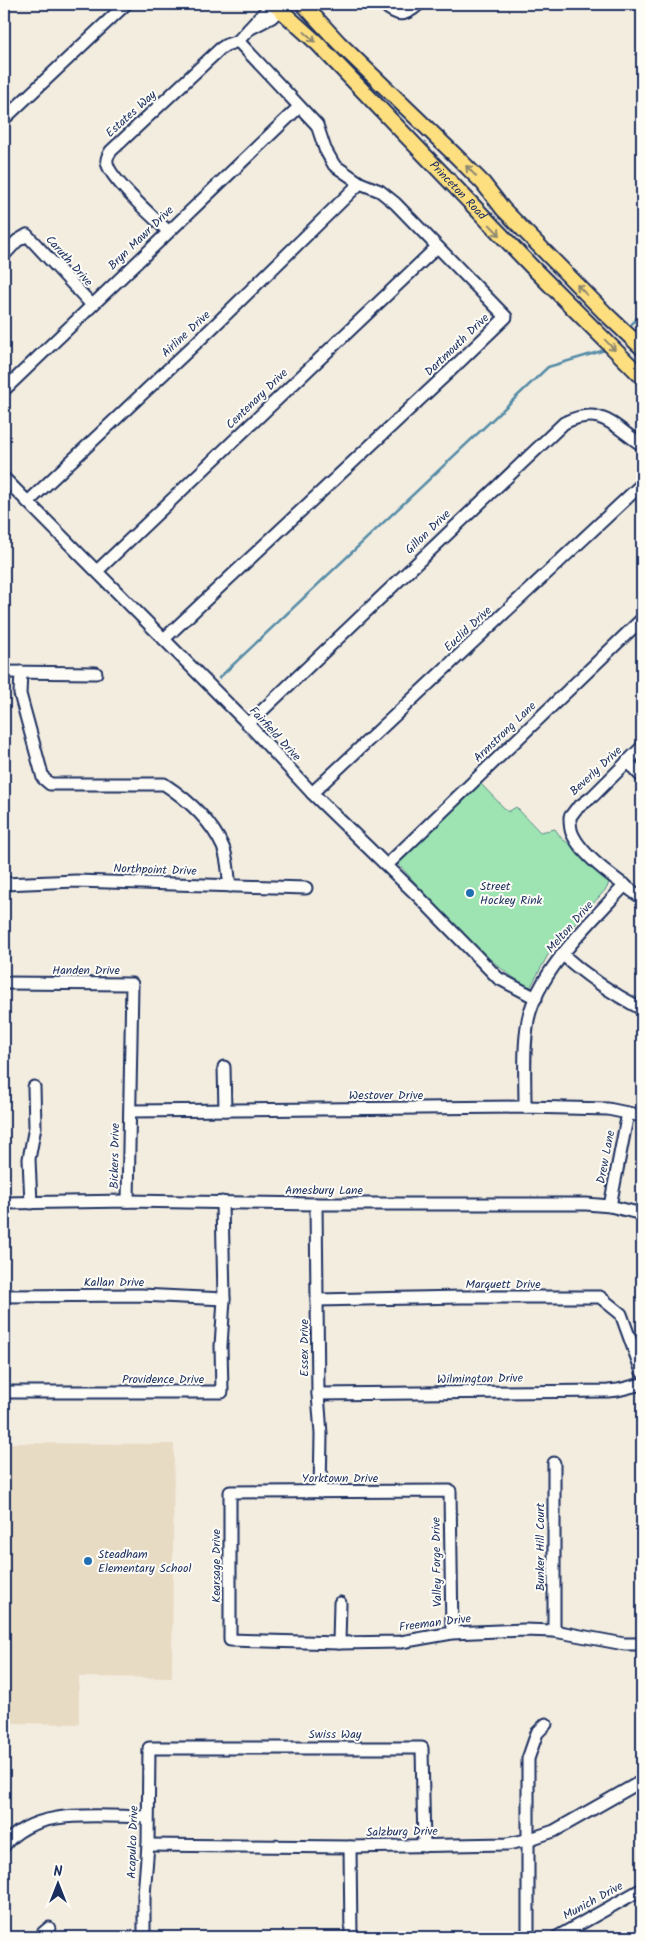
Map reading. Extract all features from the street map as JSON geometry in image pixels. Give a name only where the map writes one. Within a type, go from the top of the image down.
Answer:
[{"type":"main road","name":"Princeton Road","points":[[303,4],[339,43],[416,116],[488,189],[503,210],[642,348]]},
{"type":"main road","name":"Princeton Road","points":[[278,5],[472,206],[642,377]]},
{"type":"main road","points":[[472,206],[488,189]]},
{"type":"main road","points":[[519,254],[533,240]]},
{"type":"main road","points":[[591,326],[605,313]]},
{"type":"street","points":[[4,119],[126,4]]},
{"type":"street","points":[[383,4],[397,13],[405,14],[419,4]]},
{"type":"street","name":"Estates Way","points":[[168,231],[112,174],[106,161],[110,151],[226,44],[238,41],[249,29],[272,17],[278,5]]},
{"type":"street","name":"Dartmouth Drive","points":[[164,639],[506,317],[395,203],[380,191],[360,182],[334,165],[325,149],[317,125],[238,41]]},
{"type":"street","name":"Bryn Mawr Drive","points":[[4,390],[299,107]]},
{"type":"street","name":"Airline Drive","points":[[28,502],[212,328],[360,182]]},
{"type":"street","name":"Caruth Drive","points":[[4,254],[17,241],[27,235],[92,305]]},
{"type":"street","name":"Centenary Drive","points":[[97,571],[436,247]]},
{"type":"street","name":"Gillon Drive","points":[[248,724],[564,422],[584,414],[597,415],[642,445]]},
{"type":"street","name":"Fairfield Drive","points":[[4,478],[248,724],[312,793],[387,865],[498,978],[536,998]]},
{"type":"street","name":"Euclid Drive","points":[[312,793],[642,484]]},
{"type":"street","name":"Armstrong Lane","points":[[387,865],[642,619]]},
{"type":"street","points":[[4,672],[96,673]]},
{"type":"street","points":[[21,672],[20,694],[43,778],[50,784],[164,784],[177,793],[213,828],[224,849],[230,886]]},
{"type":"street","name":"Beverly Drive","points":[[625,885],[598,865],[578,843],[572,833],[570,817],[576,809],[642,748]]},
{"type":"street","points":[[627,761],[642,777]]},
{"type":"street","name":"Northpoint Drive","points":[[4,884],[76,881],[306,888]]},
{"type":"street","points":[[625,885],[642,898]]},
{"type":"street","name":"Melton Drive","points":[[525,1107],[525,1044],[529,1018],[536,998],[562,954],[625,885]]},
{"type":"street","points":[[562,954],[580,971],[624,1000],[642,1009]]},
{"type":"street","name":"Handen Drive","points":[[4,983],[132,984],[130,1110]]},
{"type":"street","points":[[224,1067],[225,1110]]},
{"type":"street","points":[[31,1203],[29,1159],[35,1128],[34,1087]]},
{"type":"street","name":"Westover Drive","points":[[130,1110],[525,1107],[608,1109],[642,1116]]},
{"type":"street","name":"Bickers Drive","points":[[128,1201],[130,1110]]},
{"type":"street","name":"Drew Lane","points":[[610,1206],[628,1112]]},
{"type":"street","name":"Amesbury Lane","points":[[4,1203],[128,1201],[316,1204],[586,1204],[610,1206],[642,1214]]},
{"type":"street","name":"Providence Drive","points":[[4,1392],[222,1392],[221,1346],[224,1299],[222,1202]]},
{"type":"street","name":"Essex Drive","points":[[316,1204],[318,1394],[321,1434],[320,1492]]},
{"type":"street","name":"Kallan Drive","points":[[4,1296],[141,1295],[224,1299]]},
{"type":"street","name":"Marquett Drive","points":[[317,1300],[600,1297],[621,1314],[642,1372]]},
{"type":"street","name":"Wilmington Drive","points":[[318,1394],[613,1390],[642,1384]]},
{"type":"street","name":"Bunker Hill Court","points":[[554,1463],[554,1631]]},
{"type":"street","name":"Yorktown Drive","points":[[230,1492],[450,1491]]},
{"type":"street","name":"Valley Forge Drive","points":[[450,1491],[452,1633]]},
{"type":"street","name":"Kearsage Drive","points":[[230,1492],[230,1640]]},
{"type":"street","points":[[339,1642],[340,1602]]},
{"type":"street","name":"Freeman Drive","points":[[230,1640],[401,1642],[452,1633],[524,1630],[554,1631],[624,1644],[642,1644]]},
{"type":"street","points":[[528,1937],[528,1759],[537,1733],[546,1724]]},
{"type":"street","name":"Acapulco Drive","points":[[144,1937],[144,1894],[148,1845],[149,1748]]},
{"type":"street","name":"Swiss Way","points":[[149,1748],[422,1748],[424,1846]]},
{"type":"street","name":"Salzburg Drive","points":[[148,1845],[350,1847],[507,1844],[554,1831],[642,1781]]},
{"type":"street","points":[[4,1846],[17,1832],[36,1822],[66,1817],[147,1818]]},
{"type":"street","points":[[350,1847],[351,1937]]},
{"type":"street","name":"Munich Drive","points":[[557,1937],[642,1889]]},
{"type":"shaded area","name":"Steadham Elementary School","points":[[4,1443],[174,1444],[172,1678],[79,1677],[79,1724],[4,1723]]},
{"type":"green space","points":[[481,784],[508,812],[516,807],[540,832],[555,829],[562,839],[576,848],[609,882],[607,888],[549,953],[530,988],[494,963],[477,948],[398,864]]},
{"type":"waterway","points":[[630,326],[642,313]]},
{"type":"waterway","points":[[219,678],[548,367],[605,350]]},
{"type":"place","name":"Street Hockey Rink","points":[[470,893]]},
{"type":"place","name":"Steadham Elementary School","points":[[88,1561]]}]
